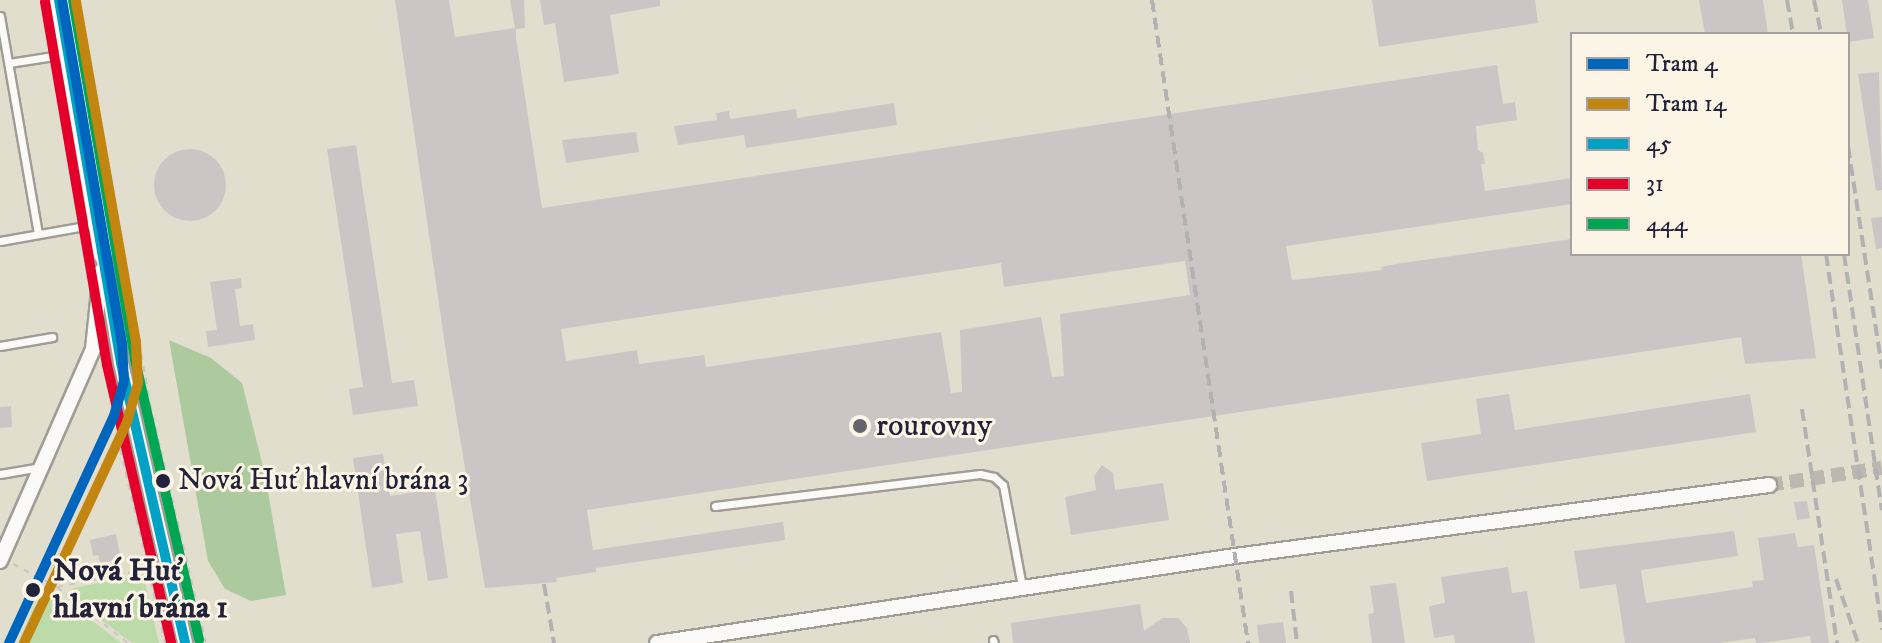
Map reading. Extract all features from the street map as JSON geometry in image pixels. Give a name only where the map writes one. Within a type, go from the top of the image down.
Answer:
[{"type":"street","points":[[59,0],[121,363],[185,643]]},
{"type":"street","points":[[0,560],[93,349],[103,255]]},
{"type":"street","points":[[657,643],[1022,587],[1769,485]]},
{"type":"lane","points":[[0,16],[38,234]]},
{"type":"lane","points":[[9,63],[68,53]]},
{"type":"lane","points":[[0,241],[98,224]]},
{"type":"lane","points":[[0,346],[52,337]]},
{"type":"lane","points":[[0,474],[44,466]]},
{"type":"lane","points":[[715,506],[980,474],[994,477],[1003,485],[1022,587]]},
{"type":"path","points":[[79,0],[150,404],[206,643]]},
{"type":"path","points":[[120,449],[165,643]]},
{"type":"path","points":[[0,560],[57,587],[128,643]]},
{"type":"path","points":[[57,587],[148,569]]},
{"type":"green space","points":[[169,340],[211,358],[242,383],[265,475],[286,595],[251,601],[225,589],[208,561]]},
{"type":"green space","points":[[143,575],[159,643],[132,643],[71,597],[73,588]]},
{"type":"green space","points":[[56,593],[121,643],[18,643],[34,607],[39,606],[46,595]]},
{"type":"building","points":[[395,0],[449,0],[455,37],[515,28],[510,0],[524,0],[525,28],[516,29],[516,38],[542,208],[1497,65],[1503,104],[1515,102],[1517,120],[1476,126],[1478,150],[1483,153],[1485,164],[1481,164],[1485,191],[1570,178],[1570,204],[1286,246],[1292,280],[1382,270],[1381,267],[1402,263],[1570,239],[1570,256],[1801,256],[1816,358],[1745,364],[1741,337],[587,510],[593,550],[783,522],[785,540],[596,568],[596,572],[556,578],[557,582],[485,588],[448,366]],"holes":[[[1185,261],[1190,295],[1060,314],[1064,376],[1052,377],[1041,317],[960,330],[962,392],[951,393],[941,332],[706,367],[704,355],[639,364],[637,350],[566,361],[561,329],[1001,263],[1004,287]]]},
{"type":"building","points":[[540,0],[660,0],[660,6],[610,15],[619,74],[564,82],[555,23],[544,25]]},
{"type":"building","points":[[1372,0],[1535,0],[1538,23],[1379,47]]},
{"type":"building","points":[[1699,0],[1763,0],[1768,32],[1705,32]]},
{"type":"building","points":[[1842,0],[1868,0],[1874,38],[1850,42],[1850,32],[1847,32]]},
{"type":"building","points":[[1879,72],[1882,190],[1876,191],[1858,74]]},
{"type":"building","points":[[894,103],[897,125],[746,148],[744,135],[678,145],[674,126],[717,120],[716,113],[729,111],[730,119],[796,109],[797,118]]},
{"type":"building","points":[[636,132],[639,152],[566,163],[562,140]]},
{"type":"building","points":[[356,145],[392,383],[414,380],[418,406],[353,415],[349,389],[363,387],[327,149]]},
{"type":"building","points":[[190,149],[210,155],[220,165],[226,185],[220,205],[210,215],[190,221],[170,215],[160,205],[154,185],[160,165],[170,155]]},
{"type":"building","points":[[1882,217],[1882,248],[1876,249],[1871,218]]},
{"type":"building","points":[[241,278],[242,288],[235,289],[240,326],[253,324],[255,340],[208,347],[206,331],[217,330],[210,282]]},
{"type":"building","points":[[1509,394],[1515,430],[1750,394],[1756,432],[1427,481],[1421,443],[1481,434],[1476,399]]},
{"type":"building","points":[[11,406],[12,427],[0,428],[0,407]]},
{"type":"building","points":[[383,454],[390,496],[435,489],[448,578],[428,581],[420,531],[396,534],[403,583],[372,588],[353,458]]},
{"type":"building","points":[[1102,465],[1113,473],[1115,490],[1163,483],[1169,520],[1071,535],[1065,497],[1096,490],[1094,476]]},
{"type":"building","points":[[1807,501],[1810,518],[1797,520],[1794,502]]},
{"type":"building","points":[[1734,531],[1738,556],[1641,570],[1646,603],[1753,587],[1752,581],[1764,580],[1758,538],[1795,533],[1798,547],[1814,545],[1829,643],[1811,643],[1810,636],[1763,643],[1756,643],[1755,638],[1719,643],[1625,643],[1616,584],[1580,589],[1574,551]]},
{"type":"building","points":[[116,534],[121,559],[100,563],[98,555],[93,556],[90,540]]},
{"type":"building","points":[[1508,567],[1512,593],[1527,591],[1535,643],[1455,643],[1454,635],[1434,638],[1429,606],[1445,603],[1441,577]]},
{"type":"building","points":[[1396,583],[1405,643],[1372,643],[1368,614],[1374,613],[1370,586]]},
{"type":"building","points":[[1140,604],[1144,631],[1162,618],[1178,618],[1187,628],[1190,643],[1013,643],[1011,623]]},
{"type":"building","points":[[1283,622],[1286,643],[1259,643],[1257,625]]},
{"type":"tunnel","points":[[1769,485],[1882,468]]},
{"type":"railway","points":[[1152,0],[1248,643]]},
{"type":"railway","points":[[1787,0],[1793,32]]},
{"type":"railway","points":[[1814,0],[1821,32]]},
{"type":"railway","points":[[1850,159],[1882,368]]},
{"type":"railway","points":[[1826,256],[1882,630]]},
{"type":"railway","points":[[1844,256],[1882,510]]},
{"type":"railway","points":[[1802,409],[1837,643]]},
{"type":"railway","points":[[1836,579],[1858,643]]},
{"type":"railway","points":[[544,584],[554,643]]},
{"type":"railway","points":[[1291,591],[1297,643]]},
{"type":"tram line","name":"4","points":[[9,643],[114,416],[124,382],[122,344],[62,0]]},
{"type":"tram line","name":"14","points":[[24,643],[127,422],[138,383],[136,342],[76,0]]},
{"type":"transit line","name":"45","points":[[59,0],[121,363],[185,643]]},
{"type":"transit line","name":"444","points":[[73,0],[135,360],[199,640]]},
{"type":"transit line","name":"31","points":[[45,2],[107,365],[171,643]]},
{"type":"place","name":"rourovny","points":[[860,426]]},
{"type":"place","name":"Nová Huť hlavní brána 3","points":[[163,481]]},
{"type":"place","name":"Nová Huť hlavní brána 1","points":[[33,590]]}]
